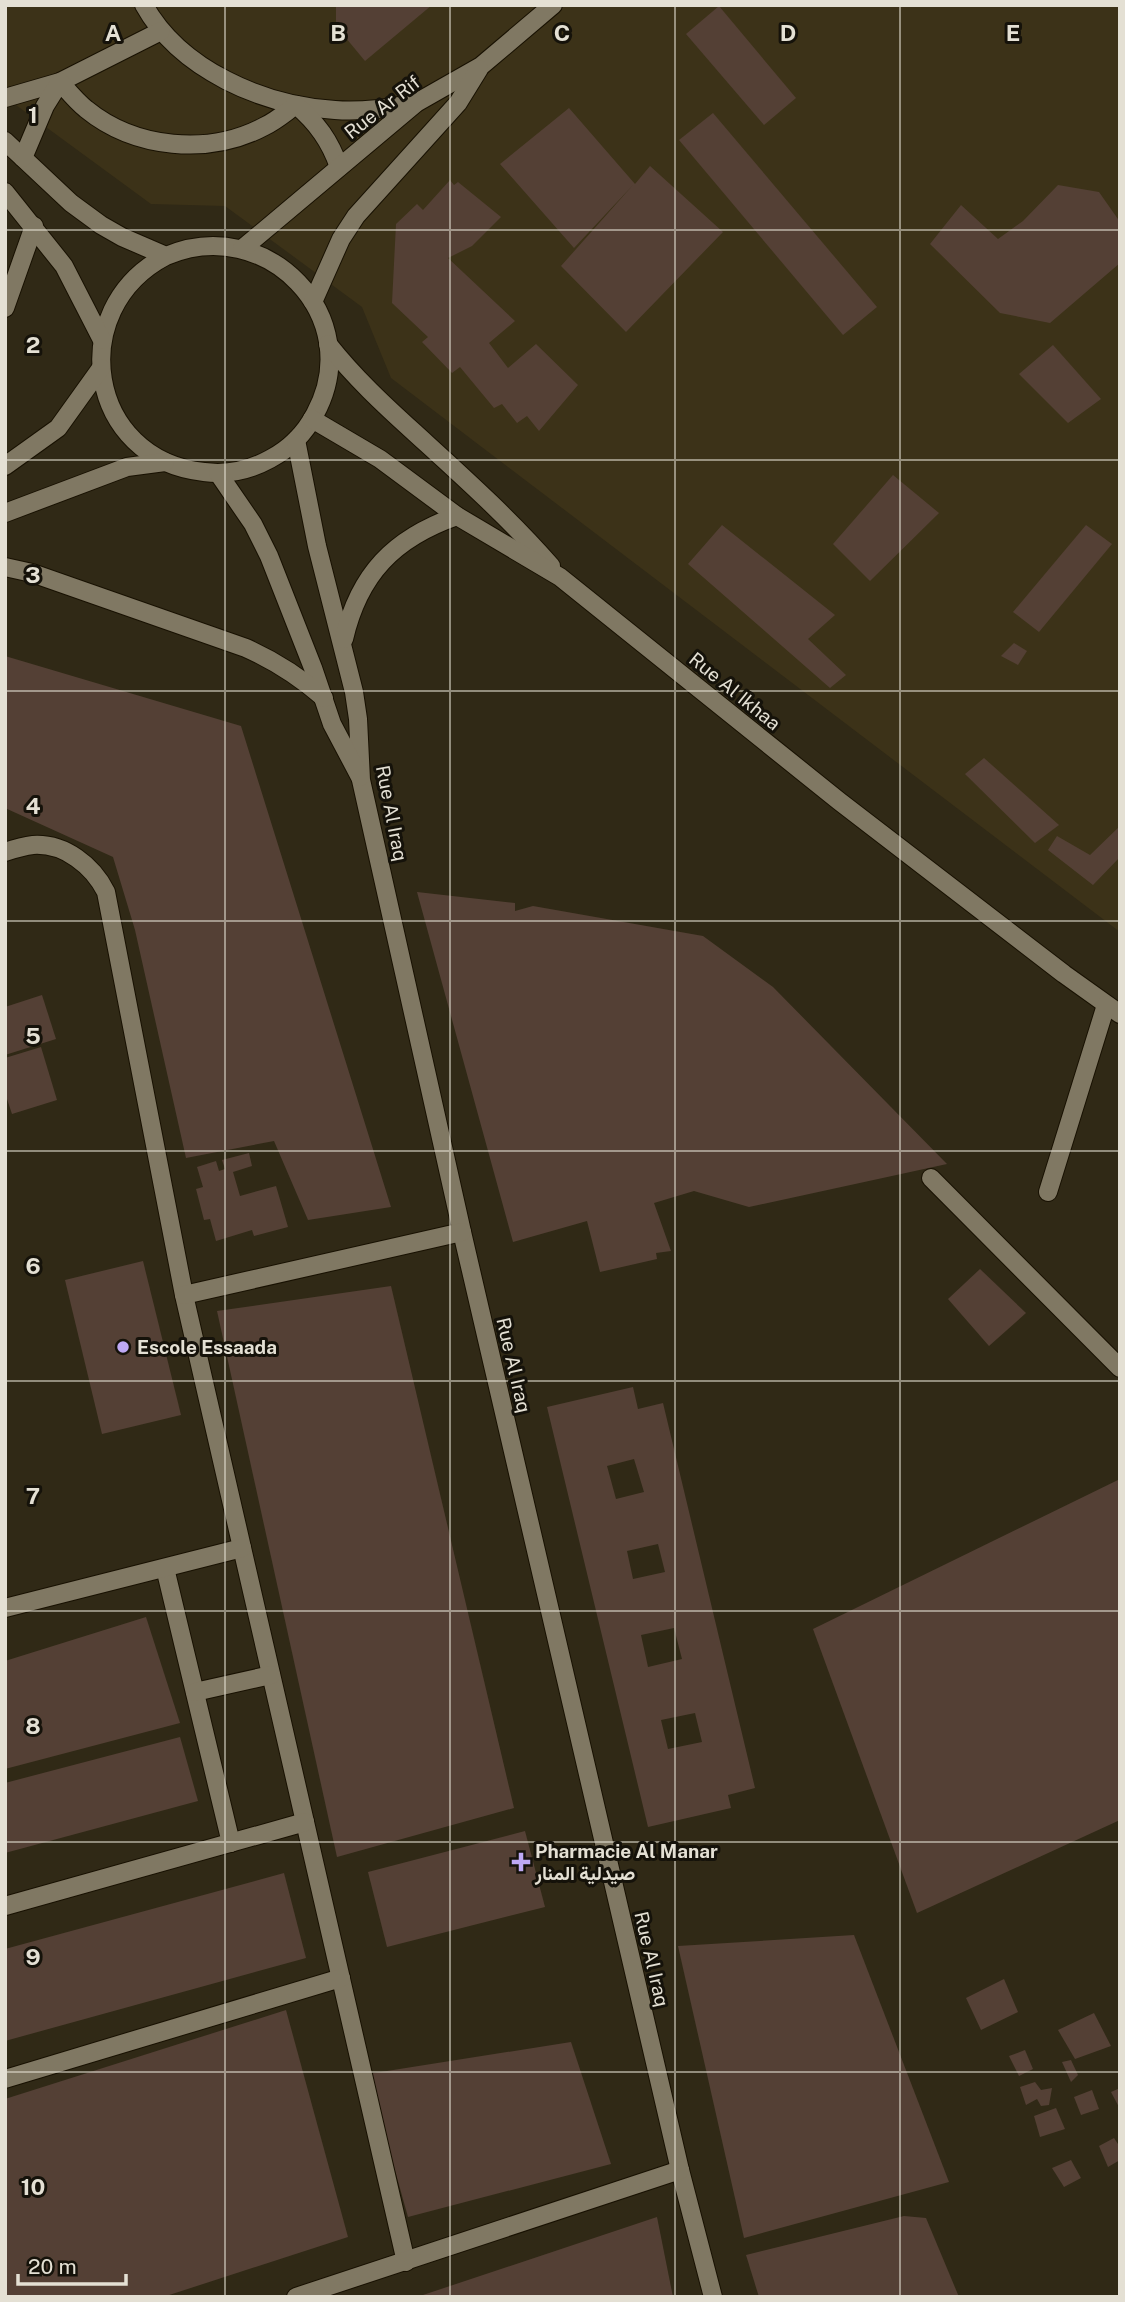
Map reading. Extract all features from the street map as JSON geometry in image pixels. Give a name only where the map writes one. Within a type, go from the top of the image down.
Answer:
[{"type":"street","points":[[144,5],[161,31],[190,57],[223,78],[258,94],[296,105],[336,110],[376,110],[416,103]]},
{"type":"street","name":"Rue Ar Rif","points":[[242,249],[416,103],[481,66],[553,5]]},
{"type":"street","points":[[5,98],[60,82],[161,31]]},
{"type":"street","points":[[313,302],[341,239],[356,216],[458,103],[481,66]]},
{"type":"street","points":[[60,82],[86,109],[118,130],[155,142],[192,145],[230,140],[265,127],[296,105]]},
{"type":"street","points":[[23,158],[45,106],[60,82]]},
{"type":"street","points":[[296,105],[323,132],[340,167]]},
{"type":"street","points":[[5,141],[71,203],[122,237],[166,256]]},
{"type":"street","points":[[5,192],[34,226],[69,275],[102,340]]},
{"type":"street","points":[[5,308],[34,226]]},
{"type":"street","points":[[203,246],[242,249],[270,260],[287,271],[313,302],[328,343],[328,378],[324,395],[312,419],[296,440],[279,454],[260,464],[240,471],[218,473],[186,470],[165,462],[145,449],[123,427],[107,399],[101,368],[102,340],[110,314],[124,291],[143,271],[166,256],[203,246]]},
{"type":"street","points":[[328,343],[368,389],[522,532],[559,577]]},
{"type":"street","points":[[5,466],[58,428],[101,368]]},
{"type":"street","name":"Rue Al Ikhaa","points":[[312,419],[380,459],[457,516],[559,577],[839,801],[1113,1009]]},
{"type":"street","name":"Rue Al Iraq","points":[[296,440],[317,547],[343,643],[359,719],[362,780],[462,1232],[680,2170],[713,2297]]},
{"type":"street","points":[[5,513],[127,467],[165,462]]},
{"type":"street","points":[[218,473],[253,524],[269,556],[332,724],[362,780]]},
{"type":"street","points":[[343,643],[350,613],[363,586],[381,562],[403,541],[429,526],[457,516]]},
{"type":"street","points":[[5,567],[32,573],[246,648],[291,672],[324,698]]},
{"type":"street","points":[[5,852],[36,845],[62,851],[86,864],[106,892],[184,1295],[406,2262]]},
{"type":"street","points":[[1048,1192],[1113,1009]]},
{"type":"street","points":[[931,1178],[1120,1368]]},
{"type":"street","points":[[184,1295],[462,1232]]},
{"type":"street","points":[[5,1608],[242,1548]]},
{"type":"street","points":[[165,1567],[231,1843]]},
{"type":"street","points":[[195,1692],[271,1675]]},
{"type":"street","points":[[5,1906],[305,1822]]},
{"type":"street","points":[[5,2079],[341,1978]]},
{"type":"street","points":[[296,2297],[680,2170]]},
{"type":"shaded area","points":[[5,5],[1120,5],[1120,932],[391,378],[362,307],[225,206],[151,204],[5,97]]},
{"type":"building","points":[[336,5],[432,5],[365,61],[336,26]]},
{"type":"building","points":[[719,6],[796,98],[764,125],[686,34]]},
{"type":"building","points":[[569,108],[635,184],[650,166],[723,232],[626,332],[561,266],[633,185],[574,248],[500,164]]},
{"type":"building","points":[[713,113],[877,307],[843,335],[679,140]]},
{"type":"building","points":[[450,180],[454,185],[458,182],[501,217],[472,246],[448,258],[515,321],[489,343],[508,368],[536,344],[578,385],[539,431],[527,416],[517,423],[502,404],[494,408],[460,367],[452,373],[422,342],[428,337],[392,303],[396,224],[417,204],[423,210]]},
{"type":"building","points":[[1058,185],[1099,192],[1120,222],[1120,263],[1050,323],[1000,313],[930,244],[961,205],[998,239],[1023,221]]},
{"type":"building","points":[[1053,345],[1101,399],[1068,423],[1019,374]]},
{"type":"building","points":[[893,475],[939,513],[870,581],[833,544]]},
{"type":"building","points":[[722,525],[835,615],[808,639],[846,675],[830,688],[688,564]]},
{"type":"building","points":[[1086,525],[1112,544],[1039,632],[1013,612]]},
{"type":"building","points":[[1014,643],[1027,651],[1018,665],[1001,656]]},
{"type":"building","points":[[5,656],[241,726],[391,1207],[308,1220],[274,1141],[186,1158],[135,930],[113,857],[5,808]]},
{"type":"building","points":[[984,758],[1059,825],[1035,843],[965,774]]},
{"type":"building","points":[[1120,826],[1120,857],[1093,885],[1048,850],[1057,836],[1090,855]]},
{"type":"building","points":[[417,892],[515,903],[515,911],[533,906],[703,936],[773,987],[947,1164],[749,1207],[694,1191],[654,1203],[671,1251],[656,1253],[657,1259],[600,1272],[587,1221],[513,1242]]},
{"type":"building","points":[[42,995],[56,1039],[5,1055],[5,1007]]},
{"type":"building","points":[[41,1047],[57,1100],[12,1114],[5,1093],[5,1058]]},
{"type":"building","points":[[249,1153],[252,1166],[233,1172],[240,1196],[276,1186],[288,1227],[254,1236],[252,1230],[216,1241],[210,1219],[204,1220],[196,1189],[203,1187],[197,1167],[216,1161],[219,1171],[225,1169],[222,1160]]},
{"type":"building","name":"Escole Essaada","points":[[143,1261],[181,1415],[102,1434],[65,1280]]},
{"type":"building","points":[[980,1269],[1026,1313],[989,1346],[948,1299]]},
{"type":"building","points":[[391,1286],[514,1808],[337,1857],[217,1311]]},
{"type":"building","points":[[633,1387],[638,1409],[663,1403],[755,1788],[728,1795],[731,1808],[648,1827],[547,1407]],"holes":[[[634,1459],[644,1492],[616,1499],[607,1466]],[[658,1544],[665,1572],[633,1579],[627,1551]],[[674,1628],[682,1659],[648,1667],[641,1635]],[[695,1713],[702,1742],[668,1749],[661,1720]]]},
{"type":"building","points":[[1120,1479],[1120,1820],[917,1913],[813,1629]]},
{"type":"building","points":[[146,1617],[180,1723],[5,1769],[5,1661]]},
{"type":"building","points":[[180,1737],[198,1801],[5,1853],[5,1783]]},
{"type":"building","points":[[525,1831],[545,1907],[387,1947],[368,1872]]},
{"type":"building","points":[[284,1873],[306,1958],[5,2041],[5,1949]]},
{"type":"building","points":[[854,1935],[949,2182],[744,2238],[678,1946]]},
{"type":"building","points":[[1004,1979],[1018,2012],[981,2030],[966,1998]]},
{"type":"building","points":[[286,2010],[348,2237],[163,2297],[5,2297],[5,2099]]},
{"type":"building","points":[[1094,2013],[1111,2046],[1075,2059],[1058,2030]]},
{"type":"building","points":[[571,2042],[611,2164],[408,2217],[368,2074]]},
{"type":"building","points":[[1025,2050],[1033,2069],[1019,2076],[1009,2056]]},
{"type":"building","points":[[1071,2060],[1078,2075],[1071,2082],[1062,2062]]},
{"type":"building","points":[[1035,2082],[1041,2090],[1052,2088],[1049,2105],[1041,2106],[1037,2099],[1026,2105],[1020,2087]]},
{"type":"building","points":[[1120,2088],[1120,2109],[1111,2092]]},
{"type":"building","points":[[1092,2090],[1099,2109],[1081,2115],[1074,2097]]},
{"type":"building","points":[[1056,2108],[1065,2129],[1040,2137],[1034,2116]]},
{"type":"building","points":[[1114,2138],[1120,2147],[1120,2160],[1108,2167],[1099,2146]]},
{"type":"building","points":[[1071,2160],[1081,2178],[1064,2187],[1052,2168]]},
{"type":"building","points":[[904,2216],[926,2218],[959,2297],[759,2297],[746,2255]]},
{"type":"building","points":[[657,2217],[673,2297],[420,2297],[420,2296]]},
{"type":"place","name":"Escole Essaada","points":[[123,1347]]},
{"type":"place","name":"Pharmacie Al Manar صيدلية المنار","points":[[521,1862]]}]
